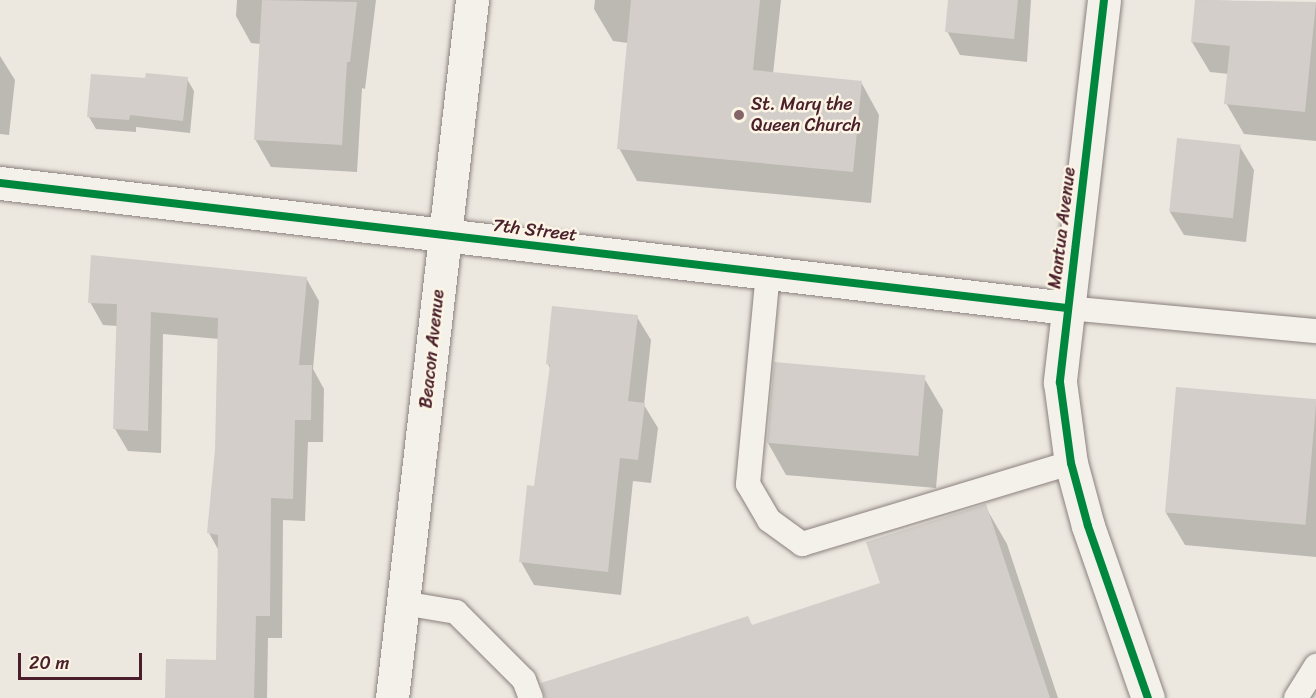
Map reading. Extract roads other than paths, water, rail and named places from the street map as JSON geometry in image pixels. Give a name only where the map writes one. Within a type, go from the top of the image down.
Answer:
[{"type":"street","name":"Beacon Avenue","points":[[392,698],[472,0]]},
{"type":"street","name":"Mantua Avenue","points":[[1104,0],[1060,382],[1071,464],[1088,526],[1148,698]]},
{"type":"street","name":"7th Street","points":[[0,183],[1067,308]]},
{"type":"lane","points":[[768,272],[748,484],[769,520],[802,544],[1071,464]]},
{"type":"lane","points":[[1067,308],[1316,331]]},
{"type":"lane","points":[[403,603],[456,612],[524,680],[531,698]]},
{"type":"lane","points":[[1296,698],[1316,666]]},
{"type":"place","name":"St. Mary the Queen Church","points":[[739,115]]}]
